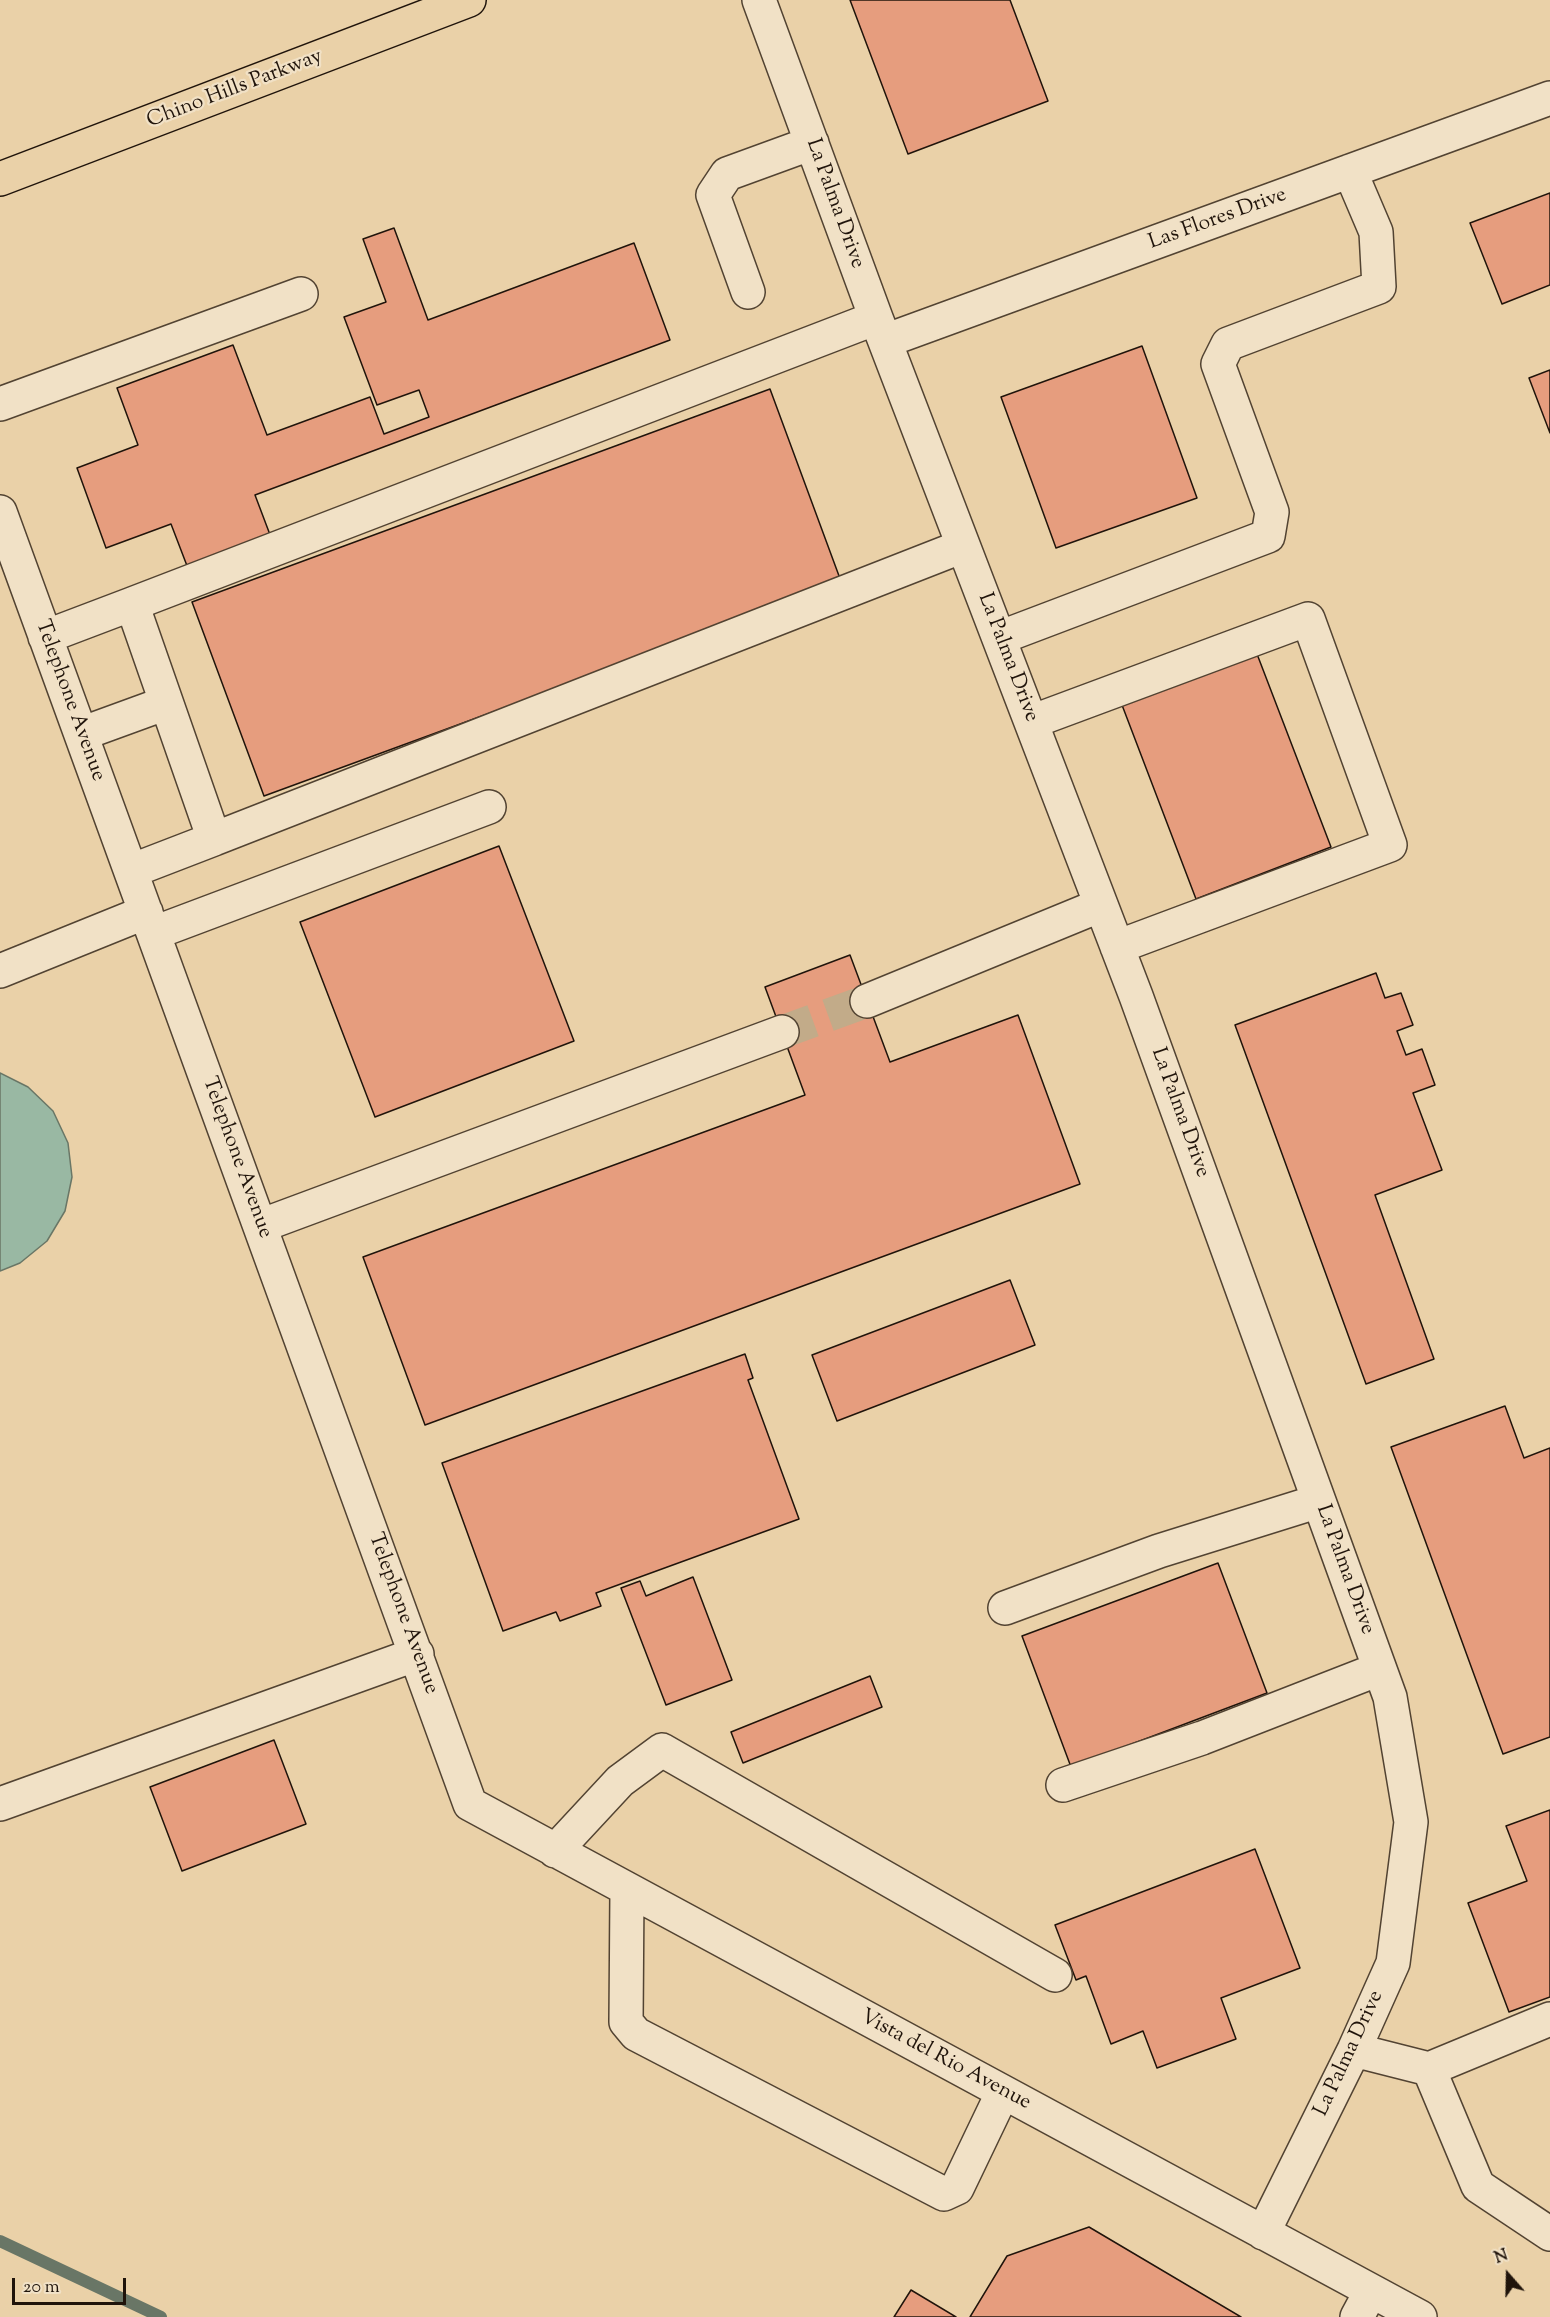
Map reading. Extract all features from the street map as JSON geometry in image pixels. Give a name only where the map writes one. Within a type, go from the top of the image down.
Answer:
[{"type":"main road","name":"Chino Hills Parkway","points":[[0,179],[469,0]]},
{"type":"street","name":"La Palma Drive","points":[[759,0],[881,330],[1118,947],[1390,1697],[1411,1822],[1393,1962],[1354,2050],[1263,2233]]},
{"type":"street","name":"Las Flores Drive","points":[[45,637],[881,330],[1350,171],[1550,98]]},
{"type":"street","points":[[748,292],[712,195],[727,174],[812,143]]},
{"type":"street","points":[[999,638],[1268,536],[1272,512],[1218,364],[1228,344],[1380,287],[1376,232],[1350,171]]},
{"type":"street","points":[[0,404],[301,294]]},
{"type":"street","name":"Telephone Avenue","points":[[0,512],[470,1804]]},
{"type":"street","points":[[131,871],[963,546]]},
{"type":"street","points":[[132,604],[214,839]]},
{"type":"street","points":[[1031,722],[1308,619],[1390,845],[1118,947]]},
{"type":"street","points":[[81,734],[166,703]]},
{"type":"street","points":[[0,971],[489,807]]},
{"type":"street","points":[[867,1001],[1101,905]]},
{"type":"street","points":[[261,1226],[782,1032]]},
{"type":"street","points":[[1005,1608],[1158,1551],[1319,1501]]},
{"type":"street","points":[[0,1804],[417,1654]]},
{"type":"street","points":[[1063,1785],[1202,1738],[1379,1669]]},
{"type":"street","points":[[555,1851],[620,1781],[662,1750],[1055,1975]]},
{"type":"street","name":"Vista del Rio Avenue","points":[[470,1804],[1263,2233],[1364,2304],[1420,2317]]},
{"type":"street","points":[[627,1890],[626,2022],[636,2034],[944,2194],[957,2188],[1003,2092]]},
{"type":"street","points":[[1354,2050],[1429,2069],[1550,2019]]},
{"type":"street","points":[[1429,2069],[1478,2186],[1550,2234]]},
{"type":"shaded area","points":[[0,1073],[28,1087],[53,1111],[68,1143],[72,1177],[65,1211],[47,1241],[20,1263],[0,1271]]},
{"type":"building","points":[[850,0],[1010,0],[1048,101],[908,154]]},
{"type":"building","points":[[1550,193],[1550,285],[1502,304],[1470,223]]},
{"type":"building","points":[[394,228],[428,320],[634,243],[670,340],[255,495],[272,540],[189,571],[171,524],[106,548],[77,468],[138,445],[117,388],[233,345],[267,435],[370,397],[384,434],[429,417],[419,390],[377,405],[344,317],[386,302],[363,239]]},
{"type":"building","points":[[1142,346],[1197,498],[1056,548],[1001,397]]},
{"type":"building","points":[[1550,370],[1550,433],[1529,378]]},
{"type":"building","points":[[770,389],[842,584],[264,796],[192,602]]},
{"type":"building","points":[[1257,654],[1331,847],[1196,899],[1122,705]]},
{"type":"building","points":[[499,846],[574,1041],[375,1117],[300,922]]},
{"type":"building","points":[[850,955],[890,1062],[1018,1015],[1080,1184],[425,1425],[363,1257],[805,1095],[765,987]]},
{"type":"building","points":[[1376,973],[1385,998],[1401,993],[1413,1025],[1397,1031],[1406,1055],[1422,1049],[1435,1085],[1413,1093],[1442,1170],[1375,1195],[1434,1359],[1366,1384],[1235,1025]]},
{"type":"building","points":[[1010,1280],[1035,1345],[837,1421],[812,1355]]},
{"type":"building","points":[[745,1354],[753,1378],[748,1380],[799,1519],[596,1593],[601,1606],[560,1621],[556,1612],[503,1631],[442,1463]]},
{"type":"building","points":[[1505,1406],[1524,1458],[1550,1448],[1550,1737],[1503,1754],[1391,1447]]},
{"type":"building","points":[[1218,1563],[1267,1693],[1071,1767],[1022,1636]]},
{"type":"building","points":[[693,1577],[732,1680],[666,1705],[621,1588],[640,1581],[646,1596]]},
{"type":"building","points":[[870,1676],[882,1707],[743,1763],[731,1732]]},
{"type":"building","points":[[274,1740],[306,1824],[182,1871],[150,1787]]},
{"type":"building","points":[[1550,1810],[1550,1997],[1509,2012],[1468,1903],[1527,1881],[1506,1826]]},
{"type":"building","points":[[1255,1849],[1300,1968],[1221,1998],[1236,2039],[1157,2068],[1143,2031],[1111,2044],[1086,1976],[1076,1980],[1055,1925]]},
{"type":"building","points":[[1089,2227],[1241,2317],[970,2317],[1007,2256]]},
{"type":"building","points":[[911,2290],[956,2317],[894,2317]]},
{"type":"waterway","points":[[0,2241],[161,2317]]},
{"type":"tunnel","points":[[782,1032],[867,1001]]}]
